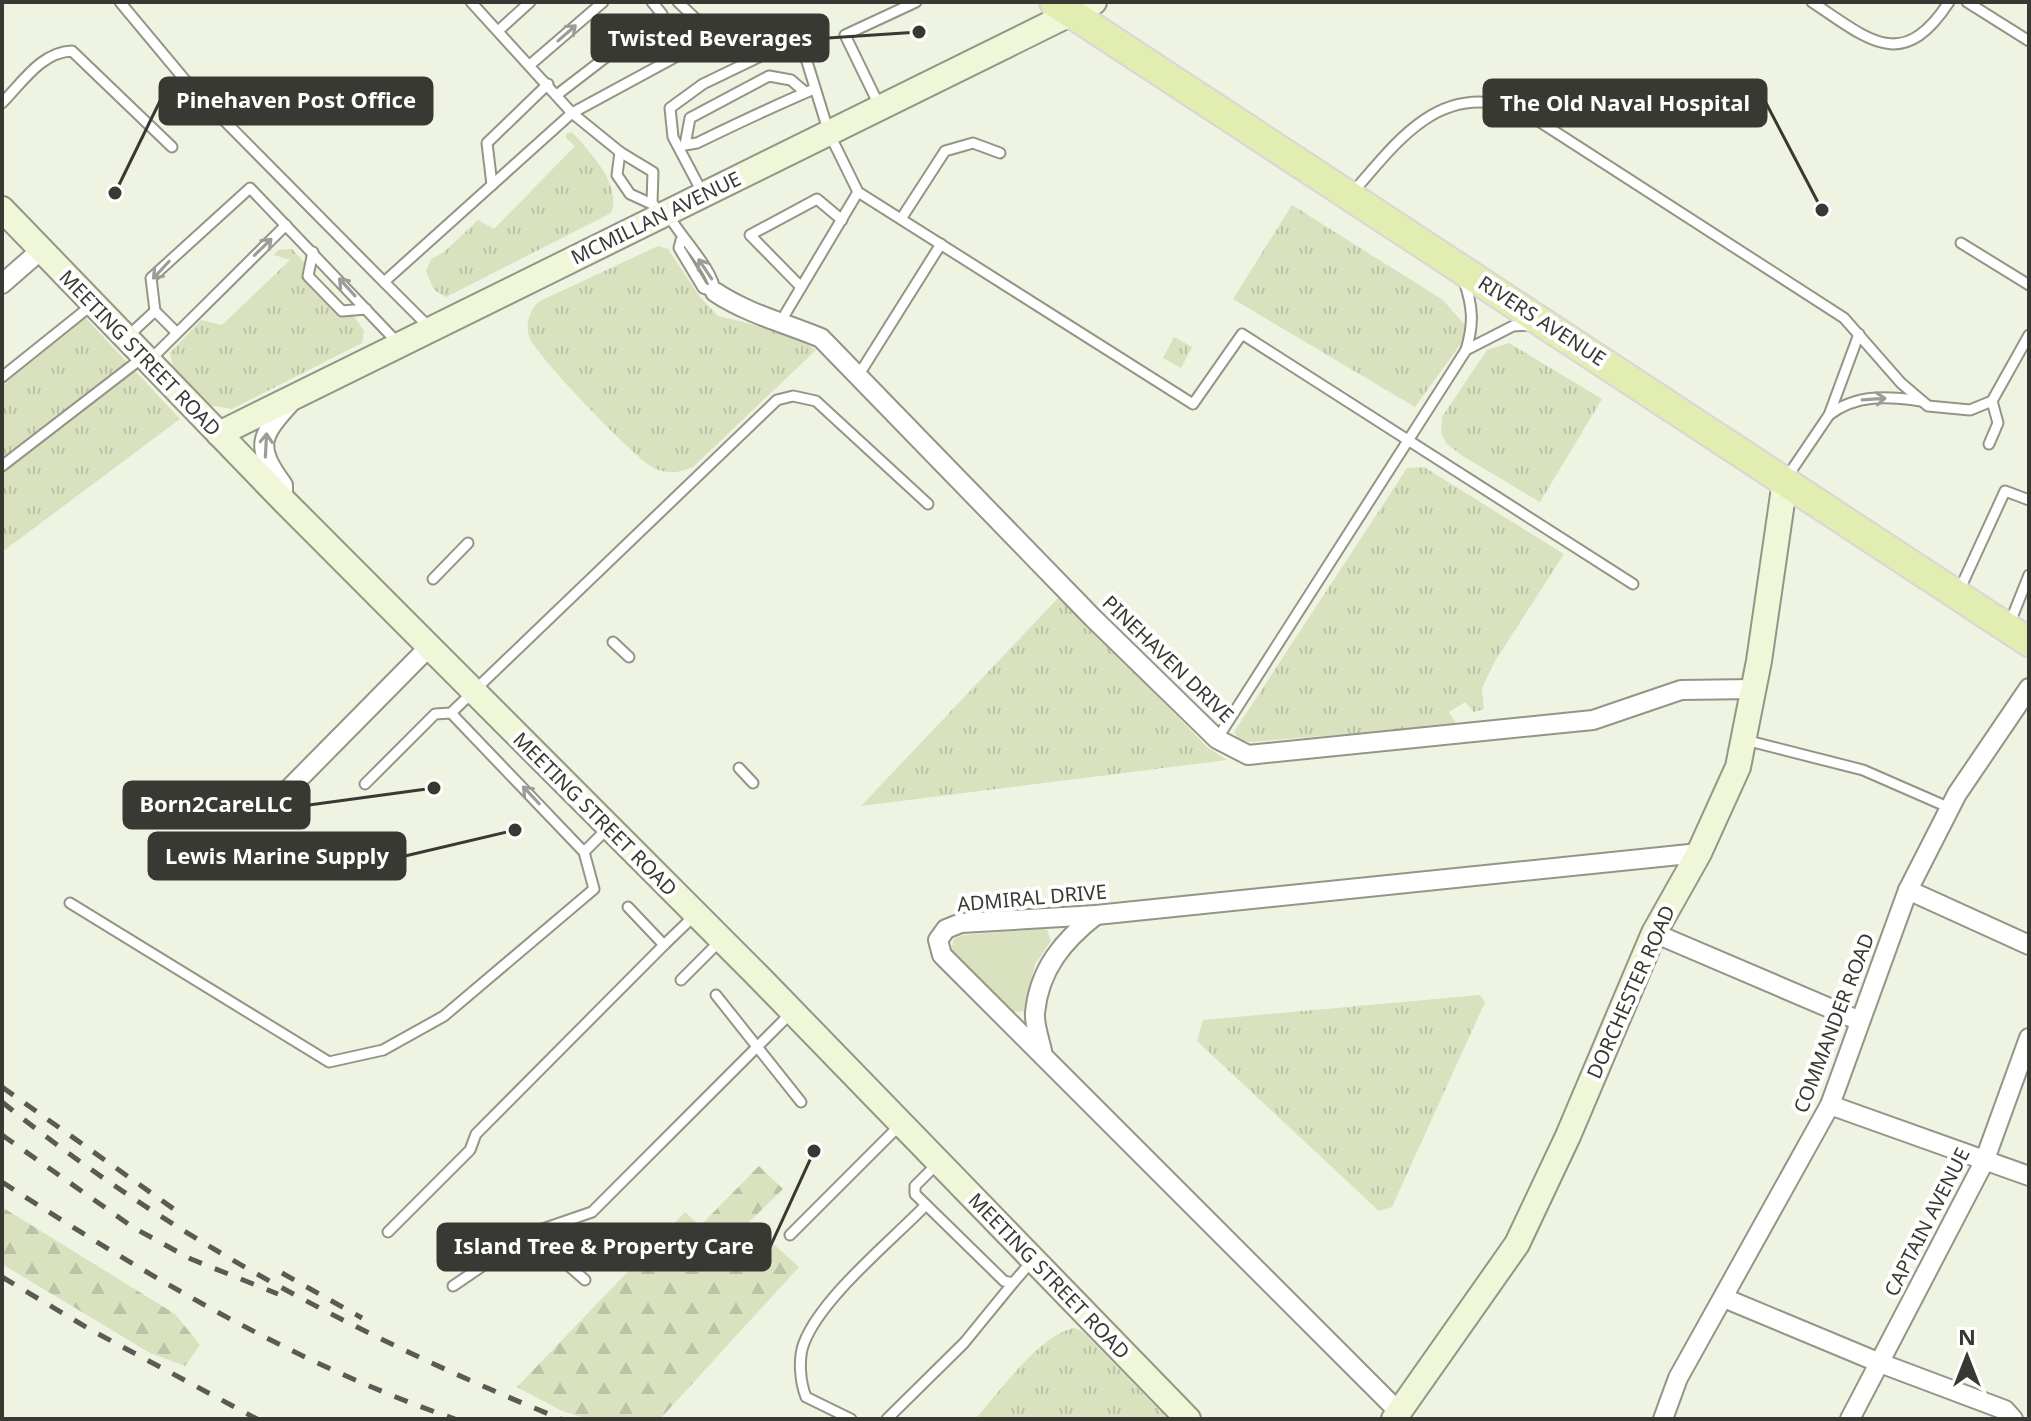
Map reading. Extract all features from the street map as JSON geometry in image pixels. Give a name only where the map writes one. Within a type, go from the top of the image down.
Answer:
[{"type":"main road","name":"RIVERS AVENUE","points":[[1067,4],[2018,635]]},
{"type":"street","name":"MCMILLAN AVENUE","points":[[219,434],[431,330],[660,210],[704,196],[880,108],[1067,4]]},
{"type":"street","name":"MEETING STREET ROAD","points":[[2,209],[282,499],[721,939],[1188,1419]]},
{"type":"street","points":[[2,284],[41,250]]},
{"type":"street","name":"PINEHAVEN DRIVE","points":[[715,292],[745,312],[781,321],[821,338],[1093,618],[1217,739],[1248,755],[1593,720],[1681,690],[1753,689]]},
{"type":"street","points":[[282,499],[283,485],[266,463],[262,446],[266,432],[296,396]]},
{"type":"street","name":"DORCHESTER ROAD","points":[[1396,1415],[1517,1244],[1568,1136],[1654,933],[1699,853],[1738,767],[1785,481]]},
{"type":"street","points":[[272,806],[430,646]]},
{"type":"street","name":"COMMANDER ROAD","points":[[1663,1419],[1678,1378],[1830,1105],[1908,890],[1950,808],[2029,688]]},
{"type":"street","name":"ADMIRAL DRIVE","points":[[1396,1415],[942,955],[938,940],[946,929],[961,923],[1096,915],[1699,853]]},
{"type":"street","points":[[1908,890],[2029,945]]},
{"type":"street","points":[[1043,1056],[1035,1014],[1050,965],[1067,938],[1096,915]]},
{"type":"street","points":[[1654,933],[1860,1021]]},
{"type":"street","name":"CAPTAIN AVENUE","points":[[1850,1419],[1984,1162],[2029,1038]]},
{"type":"street","points":[[1830,1105],[2029,1176]]},
{"type":"street","points":[[1724,1298],[1880,1363],[2005,1410],[2013,1419]]},
{"type":"lane","points":[[120,2],[190,86],[431,330]]},
{"type":"lane","points":[[471,2],[531,64],[572,113],[620,152],[653,172],[660,210],[681,240],[679,248],[703,288],[715,292]]},
{"type":"lane","points":[[498,31],[530,2]]},
{"type":"lane","points":[[531,64],[603,2]]},
{"type":"lane","points":[[558,94],[662,14],[652,2]]},
{"type":"lane","points":[[384,282],[572,113],[714,36],[678,2]]},
{"type":"lane","points":[[880,108],[845,35],[916,2]]},
{"type":"lane","points":[[1812,2],[1872,43],[1916,40],[1937,21],[1949,2]]},
{"type":"lane","points":[[1967,2],[2029,41]]},
{"type":"lane","points":[[704,196],[682,147],[673,137],[670,108],[703,84],[786,44],[804,52],[809,91],[858,192],[1193,404],[1242,334],[1633,584]]},
{"type":"lane","points":[[2,103],[46,58],[58,52],[72,51],[172,147]]},
{"type":"lane","points":[[682,147],[690,118],[769,76],[791,80],[809,91]]},
{"type":"lane","points":[[492,185],[487,143],[548,84]]},
{"type":"lane","points":[[682,147],[697,143],[784,99],[809,91]]},
{"type":"lane","points":[[1351,195],[1407,130],[1437,110],[1467,104],[1503,105],[1537,120],[1844,318],[1901,383],[1924,402]]},
{"type":"lane","points":[[901,219],[945,151],[973,143],[1000,153]]},
{"type":"lane","points":[[620,152],[617,175],[630,194],[660,210]]},
{"type":"lane","points":[[176,332],[155,311],[151,278],[250,188],[399,345]]},
{"type":"lane","points":[[781,321],[858,192]]},
{"type":"lane","points":[[801,287],[750,235],[817,199],[842,220]]},
{"type":"lane","points":[[2,466],[146,359],[286,225]]},
{"type":"lane","points":[[1961,243],[2029,285]]},
{"type":"lane","points":[[858,376],[941,244]]},
{"type":"lane","points":[[313,252],[308,276],[342,311],[366,309]]},
{"type":"lane","points":[[1217,739],[1466,350],[1473,327],[1472,306],[1460,267]]},
{"type":"lane","points":[[2,377],[93,304]]},
{"type":"lane","points":[[126,338],[155,311]]},
{"type":"lane","points":[[1466,350],[1513,326],[1547,324]]},
{"type":"lane","points":[[1785,481],[1829,415],[1859,334]]},
{"type":"lane","points":[[1829,415],[1843,404],[1863,399],[1924,402],[1953,411],[1970,410],[1992,401],[2029,335]]},
{"type":"lane","points":[[365,784],[435,714],[451,713],[474,692],[777,400],[793,396],[816,401],[928,504]]},
{"type":"lane","points":[[1989,444],[1998,423],[1992,401]]},
{"type":"lane","points":[[1957,595],[2005,491],[2029,500]]},
{"type":"lane","points":[[433,579],[468,543]]},
{"type":"lane","points":[[2018,635],[2029,575]]},
{"type":"lane","points":[[613,642],[629,657]]},
{"type":"lane","points":[[70,903],[329,1062],[383,1050],[444,1016],[594,889],[584,852],[451,713]]},
{"type":"lane","points":[[1743,739],[1863,770],[1950,808]]},
{"type":"lane","points":[[739,768],[753,783]]},
{"type":"lane","points":[[584,852],[609,827]]},
{"type":"lane","points":[[628,907],[664,945]]},
{"type":"lane","points":[[388,1232],[470,1150],[476,1134],[696,914]]},
{"type":"lane","points":[[681,980],[721,939]]},
{"type":"lane","points":[[716,995],[801,1102]]},
{"type":"lane","points":[[453,1286],[531,1233],[592,1212],[792,1012]]},
{"type":"lane","points":[[790,1235],[901,1123]]},
{"type":"lane","points":[[939,1162],[915,1186],[915,1194],[1004,1281],[1013,1283]]},
{"type":"lane","points":[[851,1419],[806,1397],[801,1384],[802,1346],[819,1313],[926,1205]]},
{"type":"lane","points":[[531,1233],[585,1280]]},
{"type":"lane","points":[[887,1419],[964,1343],[1034,1260]]},
{"type":"green space","points":[[572,132],[595,159],[608,181],[612,192],[611,213],[446,297],[434,290],[426,271],[431,259],[443,253],[478,220],[494,229],[575,146],[566,138],[566,134]]},
{"type":"green space","points":[[1292,205],[1443,300],[1463,323],[1473,327],[1415,407],[1233,299]]},
{"type":"green space","points":[[658,246],[668,249],[700,297],[718,316],[792,334],[816,350],[693,467],[672,472],[652,467],[606,426],[547,362],[529,336],[528,327],[538,302]]},
{"type":"green space","points":[[292,249],[356,319],[364,331],[362,343],[232,409],[208,405],[174,371],[170,353],[201,320],[222,325],[290,260],[274,255],[278,250]]},
{"type":"green space","points":[[81,313],[180,419],[2,552],[2,377]]},
{"type":"green space","points":[[1174,337],[1192,347],[1181,368],[1163,358]]},
{"type":"green space","points":[[1509,343],[1602,399],[1540,502],[1461,455],[1446,443],[1441,432],[1442,417],[1487,350]]},
{"type":"green space","points":[[1424,467],[1564,554],[1495,661],[1482,688],[1484,709],[1474,712],[1465,702],[1449,712],[1457,725],[1250,742],[1239,740],[1234,732],[1407,468]]},
{"type":"green space","points":[[1060,596],[1208,748],[1227,760],[861,806]]},
{"type":"green space","points":[[1047,930],[1051,941],[1035,964],[1025,1011],[1011,1012],[951,950],[954,939],[963,935]]},
{"type":"green space","points":[[1480,995],[1485,1002],[1392,1207],[1379,1211],[1197,1041],[1203,1020]]},
{"type":"green space","points":[[759,1166],[783,1189],[749,1222],[799,1267],[660,1419],[587,1419],[562,1411],[517,1387],[685,1212],[700,1226]]},
{"type":"green space","points":[[2,1207],[175,1314],[200,1345],[185,1366],[150,1353],[2,1264]]},
{"type":"green space","points":[[1074,1328],[1082,1331],[1168,1419],[975,1419],[1047,1341]]},
{"type":"railway","points":[[2,1087],[178,1212]]},
{"type":"railway","points":[[2,1102],[132,1197],[270,1281],[414,1355],[561,1419]]},
{"type":"railway","points":[[2,1135],[134,1228],[191,1259],[278,1294]]},
{"type":"railway","points":[[2,1182],[166,1283],[279,1344],[395,1397],[455,1419]]},
{"type":"railway","points":[[282,1273],[362,1318]]},
{"type":"railway","points":[[2,1277],[91,1330],[257,1419]]},
{"type":"place","name":"Twisted Beverages","points":[[919,32]]},
{"type":"place","name":"Pinehaven Post Office","points":[[115,193]]},
{"type":"place","name":"The Old Naval Hospital","points":[[1822,210]]},
{"type":"place","name":"Born2CareLLC","points":[[434,788]]},
{"type":"place","name":"Lewis Marine Supply","points":[[515,830]]},
{"type":"place","name":"Island Tree & Property Care","points":[[814,1151]]}]
